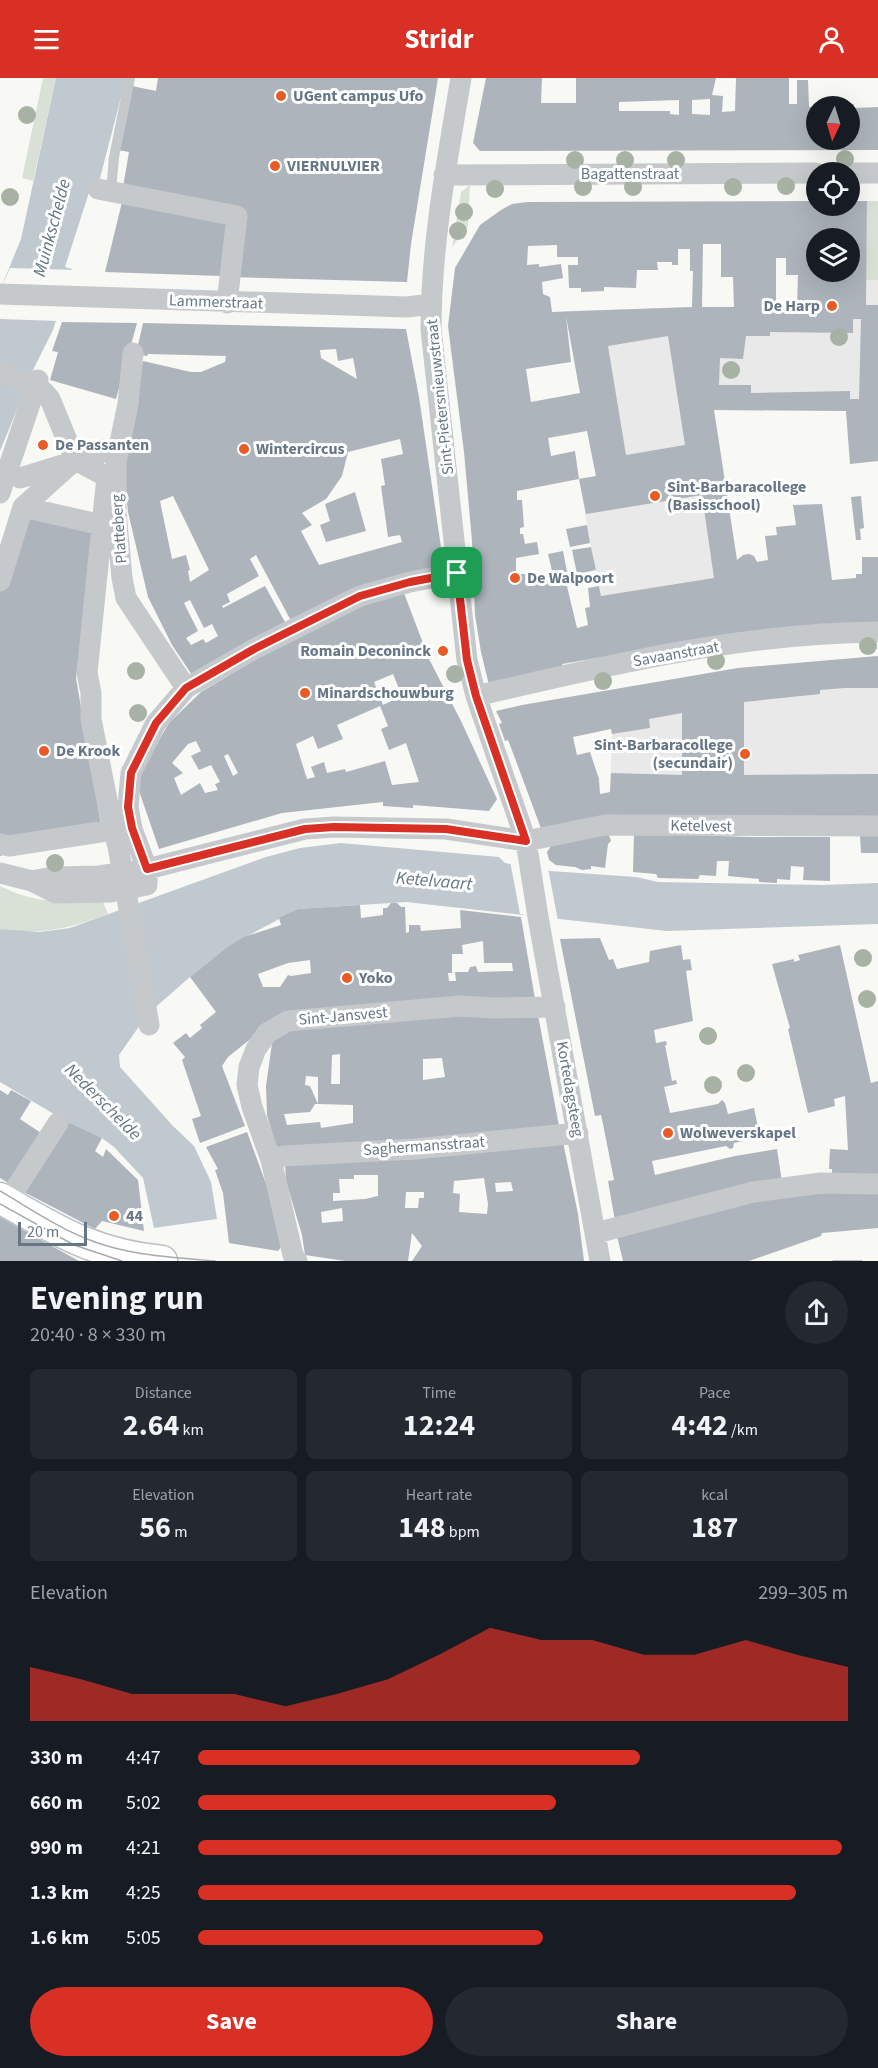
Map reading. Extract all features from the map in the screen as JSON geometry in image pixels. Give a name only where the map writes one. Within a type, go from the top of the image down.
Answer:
[{"type":"street","name":"Sint-Pietersnieuwstraat","points":[[461,78],[444,175],[431,304],[431,329],[467,660],[476,696]]},
{"type":"street","name":"Bagattenstraat","points":[[444,175],[806,173]]},
{"type":"street","points":[[860,173],[878,173]]},
{"type":"street","points":[[105,190],[237,216],[227,303]]},
{"type":"street","name":"Lammerstraat","points":[[0,294],[227,303],[407,307],[431,304]]},
{"type":"street","name":"Platteberg","points":[[133,353],[128,404],[116,462],[116,512],[122,578],[126,598],[186,688]]},
{"type":"street","points":[[0,372],[41,386],[50,399],[75,460],[106,477],[91,531],[87,673],[95,684],[91,719],[118,846],[149,1025]]},
{"type":"street","points":[[0,493],[41,386]]},
{"type":"street","points":[[20,478],[101,453],[103,450]]},
{"type":"street","points":[[0,581],[23,507],[75,460]]},
{"type":"street","points":[[23,507],[91,531]]},
{"type":"street","points":[[147,869],[132,828],[128,807],[131,773],[156,723],[186,688],[254,649],[360,596],[410,582],[457,573]]},
{"type":"street","name":"Savaanstraat","points":[[476,696],[596,668],[714,647],[768,640],[878,632]]},
{"type":"street","name":"Kortedagsteeg","points":[[476,696],[526,841],[600,1261]]},
{"type":"street","name":"Ketelvest","points":[[0,873],[32,881],[52,877],[99,876],[147,869],[305,829],[334,827],[446,829],[526,841],[605,825],[878,826]]},
{"type":"street","points":[[0,844],[9,846],[113,830]]},
{"type":"street","name":"Sint-Jansvest","points":[[297,1261],[293,1255],[271,1160],[252,1107],[248,1085],[249,1067],[256,1049],[267,1033],[288,1021],[461,1006],[555,1007]]},
{"type":"street","points":[[58,1123],[3,1200],[77,1241],[126,1259],[162,1261]]},
{"type":"street","name":"Saghermansstraat","points":[[271,1160],[283,1156],[415,1149],[578,1133]]},
{"type":"street","points":[[596,1233],[753,1192],[821,1183],[878,1184]]},
{"type":"lane","points":[[105,190],[130,78]]},
{"type":"shaded area","points":[[43,78],[56,78],[33,181],[22,178]]},
{"type":"shaded area","points":[[470,185],[468,226],[452,247],[461,192]]},
{"type":"shaded area","name":"Sint-Barbaracollege (Basisschool)","points":[[867,201],[878,201],[878,411],[714,410],[748,632],[614,654],[579,479],[596,476],[565,311],[866,305]]},
{"type":"shaded area","points":[[867,201],[878,201],[878,280],[866,280]]},
{"type":"shaded area","name":"Sint-Barbaracollege (secundair)","points":[[878,656],[878,820],[609,816],[612,734],[602,692],[738,668]]},
{"type":"shaded area","points":[[0,886],[38,899],[73,900],[101,897],[108,914],[81,923],[42,931],[0,929]]},
{"type":"water","name":"Muinkschelde","points":[[56,78],[126,78],[99,182],[93,180],[65,267],[72,269],[53,330],[34,368],[0,451],[0,290],[21,239]]},
{"type":"water","points":[[341,843],[499,857],[505,863],[550,871],[636,877],[658,882],[823,885],[878,883],[878,924],[667,931],[406,902],[298,909],[227,947],[190,977],[158,1005],[140,1025],[119,1055],[120,1067],[194,1146],[211,1182],[217,1219],[154,1228],[143,1178],[114,1147],[102,1138],[64,1120],[0,1082],[0,929],[40,932],[70,928],[266,857],[300,848]]},
{"type":"pier","points":[[10,268],[75,270],[59,321],[0,319],[0,290]]},
{"type":"pier","points":[[510,861],[548,868],[558,921],[520,914]]},
{"type":"building","name":"VIERNULVIER","points":[[158,78],[438,78],[407,282],[232,277],[243,215],[123,187],[129,152],[118,150],[132,86],[156,91]]},
{"type":"building","points":[[486,78],[542,78],[541,103],[576,103],[576,78],[716,78],[712,95],[723,96],[722,112],[735,111],[736,78],[789,78],[789,104],[797,104],[797,80],[808,80],[806,150],[860,150],[860,108],[878,107],[878,150],[480,151],[473,143]],"holes":[[[710,99],[710,115],[692,114],[692,100]],[[679,100],[679,115],[670,114],[670,111],[619,111],[619,102]]]},
{"type":"building","points":[[124,194],[230,217],[221,276],[105,272]]},
{"type":"building","points":[[806,201],[806,216],[860,216],[860,201],[867,201],[866,305],[878,305],[878,461],[850,464],[846,411],[714,410],[737,560],[749,554],[754,556],[757,562],[768,560],[765,536],[777,535],[776,527],[796,525],[793,505],[822,504],[832,580],[856,578],[856,574],[862,574],[862,557],[878,557],[878,623],[748,632],[562,664],[563,667],[489,685],[475,615],[472,541],[464,452],[448,326],[455,268],[480,225],[512,204],[527,202]],"holes":[[[703,244],[721,244],[721,277],[733,277],[734,307],[702,307]],[[557,245],[557,257],[578,257],[578,265],[568,265],[569,288],[581,288],[581,292],[604,291],[604,287],[636,288],[637,270],[658,270],[657,262],[672,262],[672,265],[678,265],[678,249],[690,249],[690,271],[693,271],[692,307],[552,312],[550,297],[543,294],[542,282],[563,278],[561,264],[539,267],[539,264],[527,265],[528,246]],[[776,258],[786,258],[786,275],[798,275],[797,306],[776,306]],[[566,316],[580,393],[531,402],[526,369],[571,362]],[[853,319],[861,319],[859,399],[850,399],[850,391],[751,393],[751,385],[719,385],[720,358],[743,359],[746,336],[770,336],[770,332],[853,333]],[[668,336],[685,445],[626,455],[608,346]],[[587,431],[596,476],[579,479],[575,451],[551,456],[548,438]],[[579,479],[586,514],[702,495],[714,578],[601,596],[599,586],[588,588],[590,607],[585,608],[588,625],[577,628],[565,578],[568,577],[563,551],[548,554],[554,579],[539,581],[526,574],[516,574],[516,558],[539,554],[537,542],[525,544],[523,534],[520,534],[520,528],[524,527],[522,500],[517,500],[517,491]]]},
{"type":"building","points":[[62,322],[137,323],[116,399],[50,380],[58,352],[52,351]]},
{"type":"building","points":[[143,323],[406,329],[419,397],[444,568],[290,619],[256,555],[250,559],[259,576],[227,594],[230,602],[222,606],[223,608],[265,586],[285,622],[192,675],[172,645],[148,597],[128,512],[122,453],[143,361],[191,372],[201,372],[225,362],[226,356],[136,354]],"holes":[[[336,349],[338,361],[353,358],[357,379],[321,358],[320,350]],[[400,439],[403,454],[381,459],[385,485],[381,486],[388,537],[400,535],[402,542],[319,565],[301,531],[312,525],[302,513],[326,499],[342,476],[348,452]],[[173,496],[209,570],[190,582],[186,555],[172,559],[160,501]],[[190,600],[204,628],[212,624],[218,636],[206,643],[203,639],[191,645],[186,638],[198,631],[184,603]]]},
{"type":"building","points":[[355,492],[366,531],[326,542],[320,525],[330,521],[325,504]]},
{"type":"building","points":[[861,496],[864,528],[860,529],[861,540],[856,540],[851,497]]},
{"type":"building","name":"De Krook","points":[[25,516],[94,532],[76,678],[101,825],[0,856],[0,588]]},
{"type":"building","points":[[587,525],[590,543],[570,547],[566,529]]},
{"type":"building","points":[[591,547],[596,570],[577,574],[572,550]]},
{"type":"building","points":[[404,593],[429,659],[497,799],[489,811],[413,805],[413,808],[383,806],[383,802],[282,813],[159,849],[138,788],[137,778],[169,723],[201,692],[275,648],[359,607]],"holes":[[[393,674],[402,696],[383,705],[374,682]],[[380,706],[388,726],[381,729],[389,750],[406,743],[419,782],[392,785],[385,761],[346,772],[345,769],[327,773],[324,762],[311,767],[315,777],[307,779],[296,744],[313,736],[318,749],[343,739],[337,725]],[[196,741],[201,751],[191,756],[199,770],[211,765],[220,782],[215,784],[218,790],[205,793],[200,783],[181,795],[174,778],[183,773],[172,763],[188,744]],[[228,754],[238,773],[233,776],[224,756]]]},
{"type":"building","name":"Sint-Barbaracollege (secundair)","points":[[878,656],[878,688],[820,690],[820,694],[744,702],[744,775],[878,774],[878,820],[542,831],[508,740],[505,741],[499,724],[502,723],[496,711],[738,668]],"holes":[[[682,713],[682,775],[611,773],[610,792],[600,794],[599,779],[590,752],[577,755],[573,737],[611,729],[612,734],[650,728],[649,719]]]},
{"type":"building","points":[[608,833],[611,841],[608,844],[605,868],[591,866],[591,869],[582,870],[556,865],[549,860],[547,852],[551,846]]},
{"type":"building","points":[[634,833],[830,837],[830,881],[803,880],[804,867],[791,866],[790,880],[777,879],[777,883],[728,876],[729,861],[717,861],[716,876],[700,875],[698,879],[658,878],[656,874],[633,872]]},
{"type":"building","points":[[860,836],[878,836],[878,853],[861,853]]},
{"type":"building","points":[[391,903],[405,907],[406,933],[409,932],[409,925],[420,925],[421,931],[461,928],[460,910],[521,917],[535,999],[469,999],[253,1037],[228,1057],[222,1066],[245,1126],[200,1143],[192,1119],[201,1116],[182,1060],[185,1057],[173,1043],[186,1033],[190,1038],[202,1028],[200,1025],[216,1012],[190,977],[227,947],[244,937],[281,925],[279,918],[298,909],[360,905],[361,918],[383,915],[383,908],[387,908]],"holes":[[[483,941],[484,963],[512,963],[513,971],[478,972],[476,966],[470,967],[468,972],[455,972],[456,981],[449,981],[448,973],[452,973],[452,954],[463,954],[462,945]],[[310,960],[311,973],[288,975],[280,987],[263,987],[258,974],[288,963]]]},
{"type":"building","points":[[600,938],[609,960],[613,959],[617,969],[649,962],[650,951],[681,945],[683,960],[690,959],[692,970],[686,971],[693,1021],[654,1030],[656,1043],[666,1041],[672,1081],[676,1080],[677,1084],[664,1087],[670,1113],[718,1104],[722,1100],[728,1114],[754,1108],[760,1137],[734,1143],[733,1148],[730,1149],[726,1146],[652,1161],[655,1175],[735,1156],[777,1149],[782,1182],[615,1221],[608,1181],[614,1180],[601,1115],[595,1116],[560,939]]},
{"type":"building","points":[[840,945],[871,1083],[878,1081],[878,1176],[832,1175],[832,1169],[829,1169],[830,1149],[848,1150],[845,1096],[834,1099],[835,1106],[808,1113],[788,1029],[790,1028],[772,964],[794,959],[794,962],[800,960],[798,955]]},
{"type":"building","points":[[470,1013],[538,1015],[559,1126],[423,1140],[277,1150],[267,1115],[266,1086],[273,1036],[286,1028]],"holes":[[[340,1054],[340,1084],[331,1084],[332,1055]],[[442,1058],[445,1077],[423,1080],[423,1059]],[[306,1076],[318,1077],[318,1104],[310,1086],[305,1085]],[[315,1104],[353,1105],[353,1123],[321,1128],[320,1122],[287,1125],[284,1114],[310,1112]]]},
{"type":"building","points":[[0,1090],[8,1095],[11,1090],[31,1101],[20,1119],[41,1133],[10,1184],[0,1178]]},
{"type":"building","points":[[64,1120],[102,1138],[95,1151],[103,1157],[106,1149],[138,1180],[144,1231],[102,1221],[95,1229],[20,1190]]},
{"type":"building","points":[[247,1132],[272,1200],[283,1245],[278,1251],[229,1243],[223,1193],[215,1170],[218,1169],[206,1147]]},
{"type":"building","points":[[563,1142],[578,1214],[584,1261],[412,1261],[422,1246],[412,1233],[408,1261],[345,1261],[305,1255],[302,1235],[286,1181],[285,1162]],"holes":[[[354,1175],[378,1175],[378,1196],[333,1201],[333,1193],[340,1193],[339,1179],[354,1179]],[[484,1178],[488,1204],[487,1214],[459,1212],[460,1194],[453,1193],[454,1181]],[[511,1182],[513,1191],[496,1192],[495,1183]],[[406,1192],[424,1192],[424,1198],[419,1198],[418,1208],[405,1208]],[[342,1208],[343,1221],[322,1223],[321,1212]]]},
{"type":"building","points":[[878,1189],[878,1228],[822,1233],[821,1236],[749,1261],[623,1261],[616,1232],[750,1199]]},
{"type":"building","points":[[0,1217],[21,1229],[79,1261],[0,1261]]},
{"type":"tram line","points":[[0,1191],[58,1225],[109,1247],[169,1257],[215,1261]]},
{"type":"tram line","points":[[0,1204],[74,1245],[122,1261]]},
{"type":"tram line","points":[[833,1261],[862,1261]]},
{"type":"place","name":"UGent campus Ufo","points":[[281,96]]},
{"type":"place","name":"VIERNULVIER","points":[[275,166]]},
{"type":"place","name":"De Harp","points":[[832,306]]},
{"type":"place","name":"De Passanten","points":[[43,445]]},
{"type":"place","name":"Wintercircus","points":[[244,449]]},
{"type":"place","name":"Sint-Barbaracollege (Basisschool)","points":[[655,496]]},
{"type":"place","name":"De Walpoort","points":[[515,578]]},
{"type":"place","name":"Romain Deconinck","points":[[443,651]]},
{"type":"place","name":"Minardschouwburg","points":[[305,693]]},
{"type":"place","name":"De Krook","points":[[44,751]]},
{"type":"place","name":"Sint-Barbaracollege (secundair)","points":[[745,754]]},
{"type":"place","name":"Yoko","points":[[347,978]]},
{"type":"place","name":"Wolweverskapel","points":[[668,1133]]},
{"type":"place","name":"44","points":[[114,1216]]},
{"type":"route","points":[[457,573],[467,660],[476,696],[526,841],[446,829],[351,826],[305,829],[147,869],[132,828],[128,807],[131,773],[156,723],[186,688],[254,649],[360,596],[410,582],[457,573]]},
{"type":"water label","name":"Ketelvaart","points":[[434,881]]},
{"type":"water label","name":"Nederschelde","points":[[103,1102]]}]
